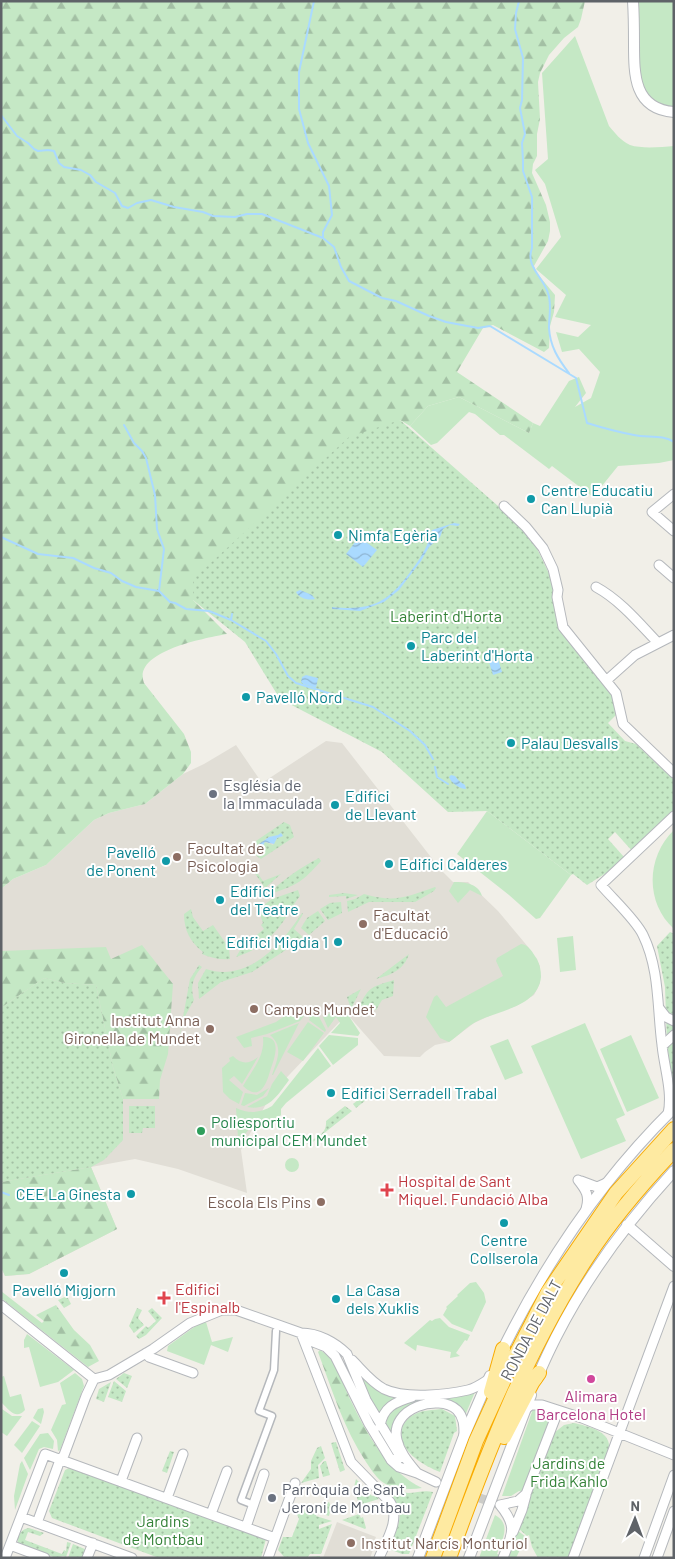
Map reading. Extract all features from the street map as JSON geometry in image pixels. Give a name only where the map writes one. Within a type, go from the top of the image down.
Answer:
[{"type":"highway","name":"RONDA DE DALT","points":[[433,1558],[470,1439],[548,1292],[616,1193],[674,1129]]},
{"type":"highway","name":"RONDA DE DALT","points":[[449,1558],[483,1466],[524,1371],[563,1297],[589,1255],[617,1216],[641,1185],[674,1150]]},
{"type":"highway","points":[[470,1439],[503,1349]]},
{"type":"highway","points":[[483,1466],[502,1441],[539,1373]]},
{"type":"street","points":[[633,1],[634,68],[638,88],[643,97],[652,105],[674,112]]},
{"type":"street","points":[[673,494],[652,512],[674,531]]},
{"type":"street","points":[[504,506],[526,527],[543,548],[553,569],[558,590],[557,596],[562,627],[616,692],[622,724],[674,773]]},
{"type":"street","points":[[659,565],[674,578]]},
{"type":"street","points":[[596,586],[631,615],[658,643]]},
{"type":"street","points":[[607,680],[635,655],[674,635]]},
{"type":"street","points":[[418,1558],[470,1439],[489,1379],[546,1270],[585,1210],[606,1183],[671,1111],[653,962],[642,934],[601,885],[674,816]]},
{"type":"street","points":[[659,1007],[666,1017],[674,1021]]},
{"type":"street","points":[[662,1046],[674,1035]]},
{"type":"street","points":[[469,1558],[539,1373],[567,1317],[604,1258],[628,1225],[674,1171]]},
{"type":"street","points":[[585,1210],[589,1198],[585,1188],[578,1180],[596,1187],[606,1183]]},
{"type":"street","points":[[628,1225],[674,1266]]},
{"type":"street","points":[[573,1558],[674,1286]]},
{"type":"street","points":[[1,1305],[94,1379]]},
{"type":"street","points":[[37,1523],[60,1460],[64,1455],[94,1379],[109,1375],[146,1353],[190,1322],[222,1310],[236,1310],[326,1347],[335,1356],[358,1404],[391,1460],[399,1467],[436,1482]]},
{"type":"street","points":[[254,1504],[241,1500],[272,1416],[258,1411],[274,1370],[276,1331]]},
{"type":"street","points":[[302,1336],[308,1333],[332,1342],[347,1354],[370,1379],[383,1388],[395,1393],[417,1396]]},
{"type":"street","points":[[302,1336],[351,1462],[390,1502],[394,1510],[394,1520],[379,1558]]},
{"type":"street","points":[[146,1353],[149,1357],[193,1373]]},
{"type":"street","points":[[347,1354],[366,1400],[398,1453],[403,1456]]},
{"type":"street","points":[[380,1444],[380,1424],[384,1413],[391,1405],[400,1400],[417,1396],[469,1390],[489,1379]]},
{"type":"street","points":[[417,1473],[403,1456],[397,1442],[396,1428],[403,1415],[415,1407],[438,1404],[453,1407],[462,1418],[470,1439]]},
{"type":"street","points":[[527,1408],[534,1404],[542,1405],[582,1418],[674,1455]]},
{"type":"street","points":[[503,1558],[558,1411]]},
{"type":"street","points":[[121,1481],[137,1438]]},
{"type":"street","points":[[5,1558],[45,1454],[276,1538]]},
{"type":"street","points":[[167,1498],[182,1454]]},
{"type":"street","points":[[391,1460],[398,1460],[403,1456]]},
{"type":"street","points":[[211,1514],[227,1471]]},
{"type":"street","points":[[246,1527],[264,1474]]},
{"type":"street","points":[[644,1558],[674,1476]]},
{"type":"street","points":[[268,1558],[295,1483]]},
{"type":"street","points":[[512,1534],[511,1520],[500,1505],[518,1501],[526,1494]]},
{"type":"street","points":[[657,1558],[674,1511]]},
{"type":"street","points":[[21,1517],[132,1558]]},
{"type":"street","points":[[87,1558],[93,1543]]},
{"type":"street","points":[[10,1545],[45,1558]]},
{"type":"shaded area","name":"Campus Mundet","points":[[326,741],[342,743],[441,870],[453,882],[468,882],[498,911],[529,948],[540,966],[540,983],[534,995],[516,1006],[474,1023],[449,1042],[435,1045],[420,1057],[384,1056],[347,1014],[272,1093],[241,1150],[247,1193],[178,1169],[135,1159],[91,1167],[117,1229],[29,1274],[5,1276],[1,1267],[1,889],[13,879],[46,865],[94,820],[109,813],[145,804],[183,774],[236,745],[262,783]]},
{"type":"shaded area","name":"Institut Narcís Monturiol","points":[[337,1522],[376,1537],[371,1549],[373,1550],[370,1558],[323,1558]]},
{"type":"green space","points":[[1,1],[585,1],[578,27],[564,38],[549,55],[540,73],[538,82],[540,119],[537,134],[537,156],[533,164],[532,173],[546,205],[550,231],[548,241],[534,266],[536,272],[555,295],[549,348],[544,352],[493,325],[483,328],[457,372],[533,423],[529,433],[459,397],[428,406],[410,426],[400,420],[193,600],[227,634],[173,648],[159,654],[149,662],[143,672],[144,683],[184,734],[191,752],[191,763],[183,774],[145,804],[109,813],[94,820],[46,865],[13,879],[1,889]]},
{"type":"green space","points":[[638,1],[674,1],[674,107],[653,99],[642,84],[639,65]]},
{"type":"green space","points":[[575,36],[609,126],[616,134],[630,145],[640,147],[674,146],[674,460],[618,466],[593,497],[552,466],[549,469],[504,435],[500,435],[475,414],[469,412],[437,443],[431,445],[410,426],[428,406],[459,397],[529,433],[533,423],[540,426],[569,381],[579,377],[586,393],[575,407],[591,398],[600,372],[579,349],[562,352],[556,332],[578,337],[591,325],[555,317],[566,295],[536,269],[561,237],[545,184],[535,170],[548,159],[542,73]]},
{"type":"green space","name":"Parc del Laberint d'Horta","points":[[400,420],[530,534],[553,582],[560,627],[614,693],[616,715],[608,723],[625,741],[636,744],[674,780],[674,811],[633,852],[615,832],[608,839],[624,857],[611,870],[587,885],[487,811],[448,812],[382,752],[280,699],[245,642],[193,600],[193,579],[349,437]]},
{"type":"green space","points":[[487,811],[571,875],[540,918],[536,919],[457,854]]},
{"type":"green space","points":[[284,822],[290,825],[294,837],[261,859],[255,855],[250,845]],"holes":[[[283,836],[277,838],[273,845],[265,842],[262,847],[263,851],[261,851],[259,844],[269,837]]]},
{"type":"green space","points":[[674,830],[674,929],[658,906],[653,880],[654,866],[658,853]]},
{"type":"green space","points":[[319,858],[321,861],[300,882],[273,893],[271,891],[294,873]]},
{"type":"green space","points":[[254,868],[263,881],[281,874],[265,888],[252,869]]},
{"type":"green space","points":[[454,882],[475,886],[482,896],[470,890],[458,903],[449,891]]},
{"type":"green space","points":[[435,887],[434,891],[415,902],[369,902],[348,912],[347,901],[364,894],[384,898],[400,898]]},
{"type":"green space","points":[[298,890],[300,896],[271,936],[259,946],[236,957],[242,947],[264,929],[261,925],[263,923],[259,911],[262,909],[261,907],[272,899]]},
{"type":"green space","points":[[344,893],[358,895],[346,899],[346,896],[329,897],[329,895]]},
{"type":"green space","points":[[341,902],[342,913],[328,920],[320,909],[330,903]]},
{"type":"green space","points":[[191,909],[193,917],[203,931],[213,925],[229,948],[230,959],[209,957],[202,954],[203,952],[191,940],[185,925],[184,914]]},
{"type":"green space","points":[[318,911],[325,921],[309,935],[301,928],[307,918]]},
{"type":"green space","points":[[302,913],[294,929],[304,938],[252,972],[221,982],[199,999],[198,983],[206,969],[221,972],[236,971],[250,966],[274,948]]},
{"type":"green space","points":[[670,932],[674,934],[673,1092],[667,1044],[665,987],[657,946]]},
{"type":"green space","points":[[573,936],[576,970],[560,972],[557,938]]},
{"type":"green space","points":[[521,944],[532,952],[540,968],[541,977],[538,987],[532,995],[515,1007],[474,1023],[449,1042],[440,1038],[426,1017],[434,997],[437,995],[446,1007],[503,976],[496,961],[497,958]]},
{"type":"green space","points":[[142,945],[173,984],[168,1054],[160,1080],[159,1099],[123,1099],[113,1067],[96,985],[65,983],[44,978],[1,1008],[1,951],[106,947],[111,959]]},
{"type":"green space","points":[[409,954],[407,960],[400,968],[387,976],[376,979]]},
{"type":"green space","points":[[199,965],[202,967],[194,978],[192,986],[194,1000],[184,1018],[179,1039],[190,979]]},
{"type":"green space","points":[[44,978],[65,983],[96,985],[113,1067],[123,1099],[123,1140],[104,1160],[91,1167],[1,1182],[1,1008]]},
{"type":"green space","points":[[394,980],[393,996],[382,1000],[376,1010],[359,1007],[372,988]]},
{"type":"green space","points":[[361,989],[351,1009],[347,997]]},
{"type":"green space","points":[[342,1007],[360,1033],[358,1036],[331,1033],[340,1023],[336,1017],[328,1028],[323,1017]]},
{"type":"green space","points":[[295,1009],[304,1016],[300,1021],[251,1038],[252,1046],[244,1048],[236,1037],[276,1022]]},
{"type":"green space","points":[[317,1013],[326,1030],[325,1032],[309,1020],[310,1018],[307,1016]]},
{"type":"green space","points":[[308,1022],[324,1033],[303,1061],[287,1052]]},
{"type":"green space","points":[[299,1023],[272,1075],[278,1049],[277,1044],[270,1035]]},
{"type":"green space","points":[[585,1023],[625,1115],[616,1119],[626,1141],[581,1159],[531,1046]]},
{"type":"green space","points":[[329,1035],[358,1038],[358,1045],[333,1065],[319,1046]]},
{"type":"green space","points":[[631,1035],[659,1098],[627,1112],[600,1049]]},
{"type":"green space","points":[[263,1037],[273,1040],[276,1048],[275,1053],[262,1089],[254,1092],[249,1091],[243,1086],[260,1056]]},
{"type":"green space","points":[[508,1039],[523,1073],[505,1080],[490,1046]]},
{"type":"green space","points":[[318,1048],[331,1066],[286,1103],[281,1109],[281,1115],[268,1129],[262,1123],[254,1122],[241,1140],[238,1138],[236,1108],[254,1112],[272,1106]]},
{"type":"green space","points":[[233,1056],[245,1063],[258,1057],[242,1084],[234,1076],[229,1080],[243,1092],[239,1104],[223,1092],[222,1068],[230,1061],[229,1058]]},
{"type":"green space","points":[[281,1071],[289,1080],[276,1097],[261,1107],[247,1107],[267,1096],[272,1084]]},
{"type":"green space","points":[[269,1088],[263,1096],[244,1106],[241,1105],[245,1093],[257,1095]]},
{"type":"green space","points":[[373,1088],[376,1092],[356,1108],[353,1104]]},
{"type":"green space","points":[[129,1106],[155,1106],[155,1128],[143,1128],[142,1133],[129,1133]]},
{"type":"green space","points":[[345,1106],[352,1111],[309,1145],[307,1143],[323,1132],[326,1121]]},
{"type":"green space","points":[[289,1158],[295,1158],[299,1165],[295,1172],[289,1172],[285,1168],[285,1162]]},
{"type":"green space","points":[[91,1167],[117,1229],[29,1274],[5,1276],[1,1267],[1,1182]]},
{"type":"green space","points":[[476,1282],[484,1293],[486,1302],[472,1332],[452,1324],[443,1315],[446,1307],[457,1295],[470,1283]]},
{"type":"green space","points":[[1,1291],[42,1323],[44,1321],[36,1315],[56,1305],[74,1330],[90,1345],[99,1361],[88,1367],[1,1298]]},
{"type":"green space","points":[[67,1296],[71,1304],[64,1308],[58,1300]]},
{"type":"green space","points":[[137,1308],[142,1310],[138,1318],[144,1325],[134,1333],[129,1326]]},
{"type":"green space","points":[[152,1308],[162,1318],[146,1335],[139,1339],[136,1336],[146,1326],[148,1328],[156,1321],[148,1311]]},
{"type":"green space","points":[[440,1318],[449,1327],[470,1335],[456,1353],[460,1356],[450,1358],[451,1352],[417,1345],[416,1351],[404,1343],[430,1320]]},
{"type":"green space","points":[[206,1322],[212,1342],[233,1337],[228,1352],[211,1345],[204,1365],[167,1351],[168,1346],[197,1325]]},
{"type":"green space","points":[[27,1334],[74,1370],[58,1382],[40,1387],[29,1347],[24,1348],[24,1340]]},
{"type":"green space","points":[[320,1350],[335,1365],[356,1412],[379,1450],[398,1471],[422,1488],[406,1489],[390,1486],[381,1481],[373,1472],[358,1449],[345,1423],[318,1352]]},
{"type":"green space","points":[[354,1366],[372,1383],[405,1397],[379,1418]]},
{"type":"green space","points":[[75,1373],[82,1379],[84,1386],[58,1451],[57,1440],[51,1430],[62,1405],[66,1404],[60,1383]]},
{"type":"green space","points":[[124,1373],[132,1376],[127,1388],[116,1379]]},
{"type":"green space","points":[[4,1376],[10,1397],[21,1394],[25,1410],[22,1413],[13,1413],[2,1403],[1,1377]]},
{"type":"green space","points":[[114,1381],[126,1391],[122,1402],[108,1397]]},
{"type":"green space","points":[[111,1382],[104,1402],[96,1399],[99,1389]]},
{"type":"green space","points":[[475,1392],[464,1418],[455,1406],[407,1409],[394,1440],[383,1421],[391,1411],[401,1404],[412,1400],[451,1397]]},
{"type":"green space","points":[[43,1408],[41,1424],[33,1418],[38,1409]]},
{"type":"green space","points":[[2,1409],[12,1416],[22,1416],[7,1436],[1,1432]]},
{"type":"green space","points":[[442,1409],[455,1416],[457,1431],[454,1433],[440,1472],[419,1461],[407,1450],[403,1444],[402,1428],[405,1422],[415,1414],[428,1410]]},
{"type":"green space","points":[[533,1409],[548,1413],[550,1419],[523,1492],[519,1491],[511,1496],[502,1496]]},
{"type":"green space","points":[[32,1421],[40,1426],[22,1453],[14,1445]]},
{"type":"green space","name":"Jardins de Frida Kahlo","points":[[574,1423],[602,1433],[609,1442],[609,1448],[568,1558],[538,1558],[532,1547],[529,1535],[527,1536],[518,1528],[554,1433],[564,1425]]},
{"type":"green space","points":[[48,1433],[54,1441],[53,1449],[44,1447],[39,1449],[30,1470],[24,1458],[40,1434]]},
{"type":"green space","points":[[336,1442],[345,1470],[340,1472],[331,1443]]},
{"type":"green space","points":[[321,1446],[325,1458],[318,1465],[319,1478],[301,1483],[311,1469],[311,1461],[317,1448]]},
{"type":"green space","points":[[170,1451],[174,1452],[167,1473],[162,1471]]},
{"type":"green space","points":[[22,1461],[28,1474],[15,1510],[14,1496]]},
{"type":"green space","points":[[326,1461],[330,1475],[323,1477],[320,1466]]},
{"type":"green space","name":"Jardins de Montbau","points":[[71,1467],[266,1539],[261,1558],[159,1558],[52,1518],[49,1511],[65,1470]]},
{"type":"green space","points":[[356,1479],[372,1496],[375,1495],[379,1499],[359,1505],[354,1487]]},
{"type":"green space","points":[[381,1484],[394,1490],[411,1493],[433,1492],[409,1554],[402,1554],[389,1549],[397,1529],[400,1514],[395,1501]]},
{"type":"green space","points":[[329,1502],[331,1507],[329,1516],[320,1513],[321,1506]]},
{"type":"green space","points":[[319,1505],[316,1516],[332,1521],[319,1525],[319,1529],[332,1524],[321,1554],[310,1554],[308,1557],[320,1556],[320,1558],[285,1558],[278,1550],[283,1537],[292,1537],[299,1519],[296,1512]]},
{"type":"green space","points":[[359,1514],[361,1518],[363,1517],[365,1529],[342,1520]]},
{"type":"green space","points":[[495,1515],[503,1523],[504,1528],[503,1538],[497,1554],[500,1555],[499,1558],[479,1558]]},
{"type":"green space","points":[[29,1528],[44,1533],[40,1536],[28,1532],[25,1540],[62,1554],[64,1550],[66,1551],[67,1542],[71,1543],[66,1557],[56,1558],[18,1543],[20,1533]]},
{"type":"green space","points":[[517,1530],[526,1537],[516,1558],[507,1558]]},
{"type":"green space","points":[[73,1544],[87,1550],[84,1558],[68,1558]]},
{"type":"water","points":[[454,523],[460,524],[458,526],[450,525],[443,529],[440,537],[429,547],[399,590],[384,602],[360,611],[332,609],[332,607],[358,608],[368,606],[386,598],[403,582],[418,562],[432,530]]},
{"type":"water","points":[[359,537],[377,550],[363,567],[346,554]]},
{"type":"water","points":[[300,590],[312,595],[315,599],[309,600],[301,597],[296,592]]},
{"type":"water","points":[[498,659],[502,672],[493,675],[489,662]]},
{"type":"water","points":[[306,675],[318,678],[316,688],[301,682],[302,677]]},
{"type":"water","points":[[451,775],[455,776],[465,785],[466,789],[454,783],[449,777]]},
{"type":"water","points":[[281,833],[283,836],[277,838],[274,844],[265,842],[261,849],[265,851],[259,851],[259,844],[269,837]]},
{"type":"waterway","points":[[314,1],[299,72],[299,109],[308,143],[329,186],[332,215],[323,232],[323,238]]},
{"type":"waterway","points":[[519,1],[515,29],[523,58],[522,100],[520,108],[525,134],[522,143],[523,171],[532,197],[532,248],[530,254],[533,266],[546,287],[549,297],[549,328],[553,346],[569,373]]},
{"type":"waterway","points":[[1,115],[17,136],[34,149],[38,151],[54,151],[59,163],[64,167],[81,170],[90,175],[96,182],[115,193],[122,206],[128,208],[137,203],[151,200],[213,216],[235,217],[247,214],[262,214],[323,238],[334,247],[341,267],[349,281],[382,298],[396,301],[446,322],[478,328],[490,326],[576,378],[587,423],[639,436],[665,438],[674,442]]},
{"type":"waterway","points":[[124,425],[134,443],[146,458],[155,495],[157,529],[164,549],[159,591]]},
{"type":"waterway","points":[[1,537],[38,554],[73,558],[94,568],[111,573],[122,581],[136,587],[159,591],[170,602],[186,609],[209,611],[231,620],[266,641],[276,654],[288,676],[296,683],[373,707],[410,731],[425,745],[433,759]]},
{"type":"waterway","points":[[231,620],[232,614]]},
{"type":"waterway","points":[[435,767],[437,777],[448,784]]},
{"type":"waterway","points":[[1,1192],[9,1195]]},
{"type":"tunnel","points":[[439,1484],[500,1505]]},
{"type":"place","name":"Centre Educatiu Can Llupià","points":[[531,499]]},
{"type":"place","name":"Nimfa Egèria","points":[[338,535]]},
{"type":"place","name":"Parc del Laberint d'Horta","points":[[411,646]]},
{"type":"place","name":"Pavelló Nord","points":[[246,697]]},
{"type":"place","name":"Palau Desvalls","points":[[511,743]]},
{"type":"place","name":"Església de la Immaculada","points":[[213,794]]},
{"type":"place","name":"Edifici de Llevant","points":[[335,805]]},
{"type":"place","name":"Facultat de Psicologia","points":[[177,857]]},
{"type":"place","name":"Pavelló de Ponent","points":[[166,861]]},
{"type":"place","name":"Edifici Calderes","points":[[389,864]]},
{"type":"place","name":"Edifici del Teatre","points":[[220,900]]},
{"type":"place","name":"Facultat d'Educació","points":[[363,924]]},
{"type":"place","name":"Edifici Migdia 1","points":[[338,942]]},
{"type":"place","name":"Campus Mundet","points":[[254,1009]]},
{"type":"place","name":"Institut Anna Gironella de Mundet","points":[[210,1029]]},
{"type":"place","name":"Edifici Serradell Trabal","points":[[331,1093]]},
{"type":"place","name":"Poliesportiu municipal CEM Mundet","points":[[201,1131]]},
{"type":"place","name":"Hospital de Sant Miquel. Fundació Alba","points":[[387,1190]]},
{"type":"place","name":"CEE La Ginesta","points":[[131,1194]]},
{"type":"place","name":"Escola Els Pins","points":[[321,1202]]},
{"type":"place","name":"Centre Collserola","points":[[504,1223]]},
{"type":"place","name":"Pavelló Migjorn","points":[[64,1273]]},
{"type":"place","name":"Edifici l'Espinalb","points":[[164,1298]]},
{"type":"place","name":"La Casa dels Xuklis","points":[[336,1299]]},
{"type":"place","name":"Alimara Barcelona Hotel","points":[[591,1379]]},
{"type":"place","name":"Parròquia de Sant Jeroni de Montbau","points":[[272,1498]]},
{"type":"place","name":"Institut Narcís Monturiol","points":[[351,1543]]},
{"type":"park label","name":"Laberint d'Horta","points":[[446,616]]}]
